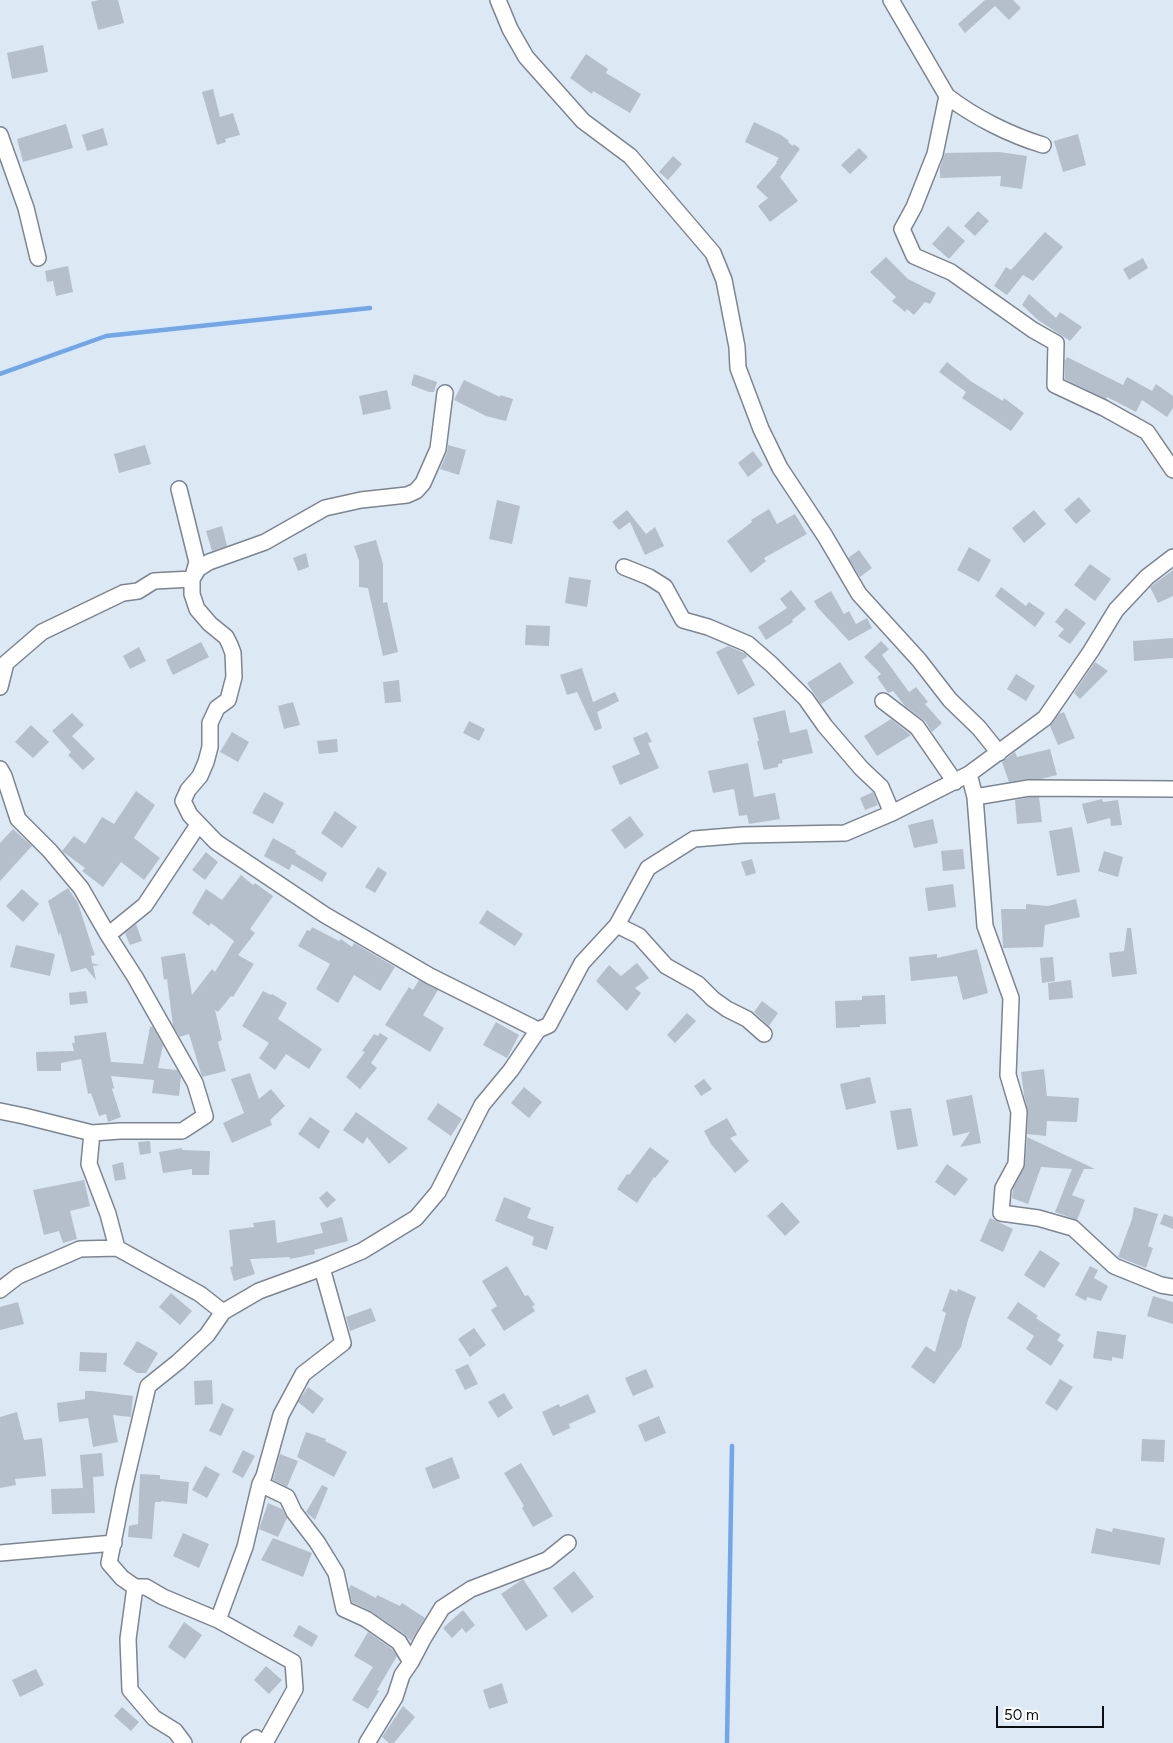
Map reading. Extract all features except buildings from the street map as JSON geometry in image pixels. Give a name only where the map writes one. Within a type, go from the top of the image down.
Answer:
[{"type":"street","points":[[498,0],[510,29],[526,57],[583,121],[630,156],[714,253],[724,280],[737,347],[738,368],[761,429],[780,468],[825,536],[859,594],[888,628],[920,660],[950,700],[979,728],[999,753]]},
{"type":"street","points":[[890,0],[947,96],[962,108],[1025,140],[1043,146]]},
{"type":"street","points":[[947,96],[935,154],[902,229],[914,256],[951,272],[1033,330],[1056,343],[1055,385],[1104,408],[1147,432],[1173,470]]},
{"type":"street","points":[[0,135],[26,208],[38,258]]},
{"type":"street","points":[[192,579],[198,569],[209,562],[265,542],[325,508],[361,500],[407,495],[416,491],[423,483],[438,449],[445,393]]},
{"type":"street","points":[[179,490],[197,562],[192,579],[192,594],[197,609],[210,624],[226,637],[233,653],[234,678],[228,700],[217,708],[210,723],[210,747],[206,762],[200,776],[188,790],[183,802],[190,815],[216,842],[325,915],[430,976],[538,1030]]},
{"type":"street","points":[[249,1743],[256,1738],[264,1743],[295,1689],[293,1662],[218,1620],[163,1597],[146,1587],[136,1587],[122,1578],[109,1563],[148,1386],[207,1335],[223,1312],[259,1291],[362,1251],[416,1218],[438,1192],[482,1105],[511,1070],[538,1030],[549,1025],[582,964],[617,925],[648,868],[694,839],[743,835],[845,833],[892,813],[970,774],[1045,718],[1091,651],[1116,610],[1147,577],[1173,557]]},
{"type":"street","points":[[624,567],[649,577],[665,587],[683,620],[708,627],[748,644],[772,664],[806,699],[825,726],[861,768],[881,787],[892,813]]},
{"type":"street","points":[[0,687],[6,663],[42,632],[123,593],[138,591],[154,580],[192,579]]},
{"type":"street","points":[[883,701],[917,727],[955,782]]},
{"type":"street","points":[[0,769],[18,819],[50,851],[81,888],[108,935],[135,976],[195,1083],[205,1116],[182,1131],[92,1133],[0,1111]]},
{"type":"street","points":[[970,774],[975,797],[985,926],[1010,998],[1008,1076],[1019,1112],[1016,1164],[1003,1188],[1001,1213],[1038,1218],[1074,1228],[1114,1266],[1160,1285],[1173,1288]]},
{"type":"street","points":[[975,797],[1029,788],[1173,789]]},
{"type":"street","points":[[108,935],[145,905],[198,825]]},
{"type":"street","points":[[617,925],[639,936],[666,966],[698,984],[713,999],[727,1009],[747,1019],[764,1034]]},
{"type":"street","points":[[92,1133],[89,1164],[108,1214],[117,1248]]},
{"type":"street","points":[[0,1290],[18,1276],[80,1249],[117,1248],[200,1294],[223,1312]]},
{"type":"street","points":[[218,1620],[245,1547],[260,1484],[281,1415],[303,1374],[343,1342],[322,1268]]},
{"type":"street","points":[[260,1484],[287,1497],[294,1512],[317,1542],[336,1573],[344,1609],[366,1619],[399,1642],[411,1662]]},
{"type":"street","points":[[0,1552],[114,1543]]},
{"type":"street","points":[[367,1743],[394,1698],[402,1675],[442,1608],[471,1589],[547,1560],[568,1543]]},
{"type":"street","points":[[136,1587],[128,1639],[130,1690],[154,1718],[175,1731],[184,1743]]},
{"type":"waterway","points":[[0,374],[106,336],[370,308]]},
{"type":"waterway","points":[[727,1743],[732,1446]]}]
